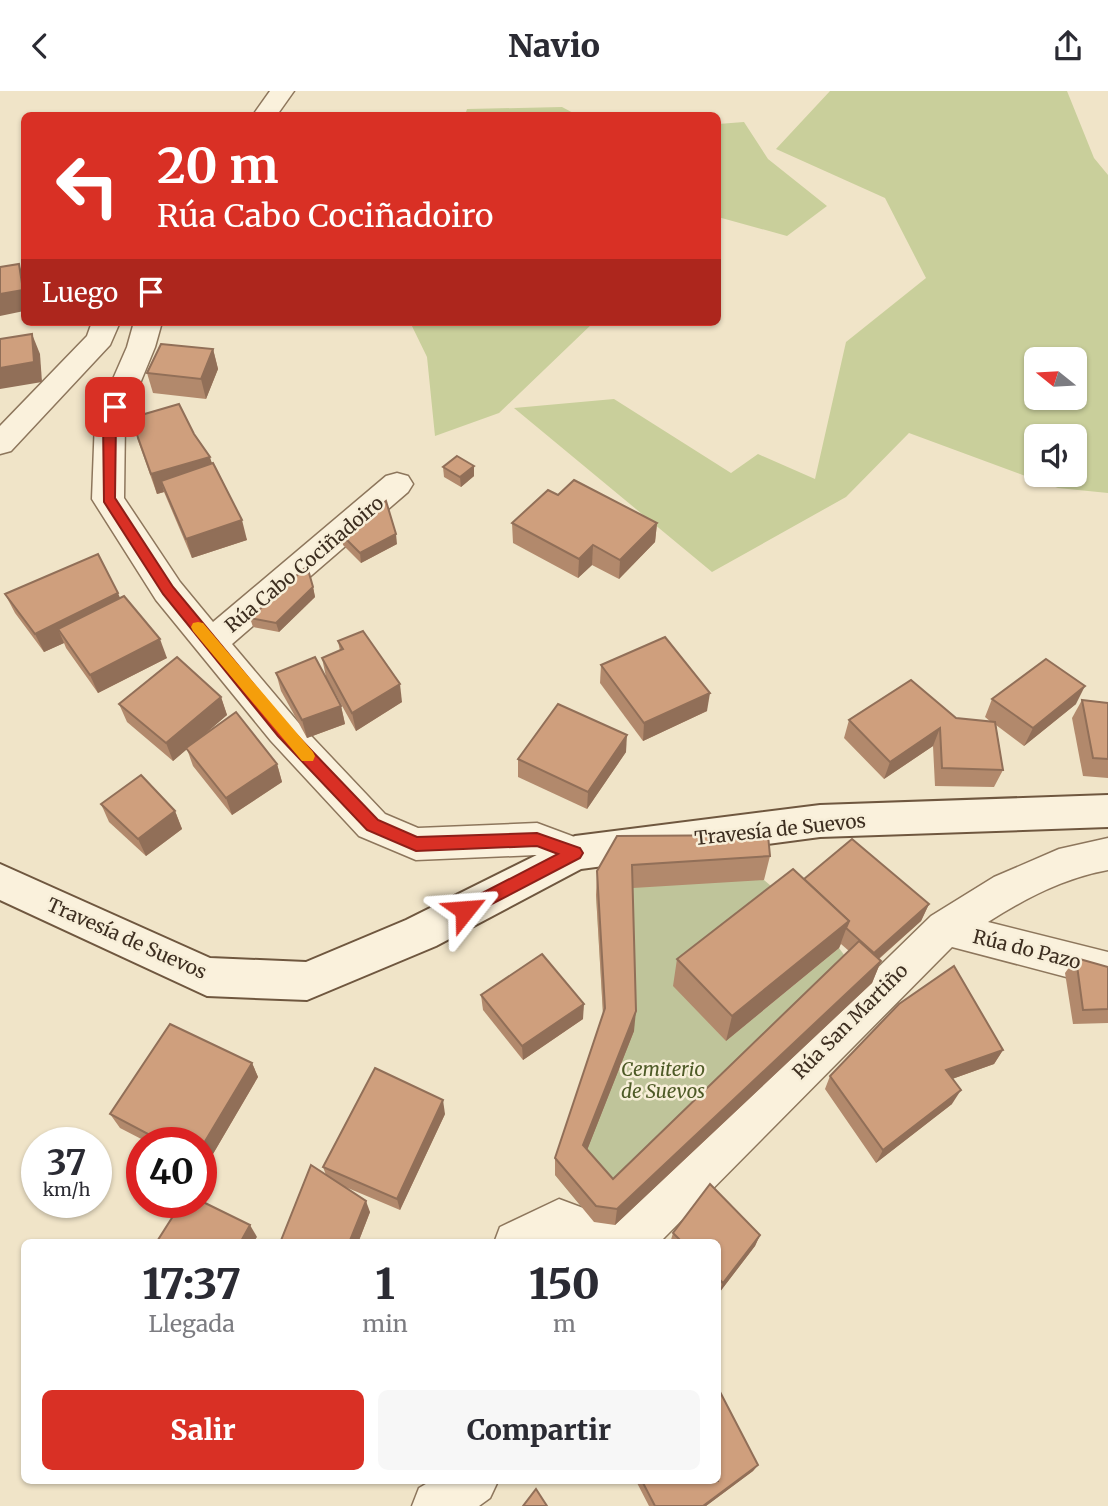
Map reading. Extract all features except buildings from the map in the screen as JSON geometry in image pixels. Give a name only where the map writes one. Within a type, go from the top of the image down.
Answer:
[{"type":"street","points":[[267,112],[282,91]]},
{"type":"street","points":[[0,444],[100,339],[105,326]]},
{"type":"street","name":"Rúa Cabo Cociñadoiro","points":[[147,326],[141,347],[110,420],[108,499],[168,591],[284,731],[372,825],[416,844],[537,839],[575,853]]},
{"type":"street","name":"Rúa Cabo Cociñadoiro","points":[[211,643],[397,484]]},
{"type":"street","name":"Travesía de Suevos","points":[[0,881],[207,977],[307,981],[421,933],[575,853],[820,821],[1108,811]]},
{"type":"street","name":"Rúa San Martiño","points":[[631,1239],[945,928],[1008,889],[1072,859],[1108,854]]},
{"type":"street","name":"Rúa do Pazo","points":[[945,928],[1108,969]]},
{"type":"street","points":[[524,1239],[559,1221],[607,1239]]},
{"type":"street","points":[[437,1506],[469,1484]]},
{"type":"green space","points":[[830,91],[1067,91],[1094,158],[1108,175],[1108,493],[1055,487],[1087,487],[1087,424],[1024,424],[1024,475],[909,433],[846,497],[712,572],[514,408],[614,399],[731,473],[758,454],[815,479],[846,342],[926,278],[885,198],[776,149]]},
{"type":"green space","points":[[562,107],[571,112],[466,112],[467,109]]},
{"type":"green space","points":[[744,122],[768,159],[827,206],[787,236],[721,218],[721,124]]},
{"type":"green space","points":[[412,326],[590,326],[499,413],[435,436],[427,357]]},
{"type":"green space","name":"Cemiterio de Suevos","points":[[762,859],[764,880],[785,898],[726,1041],[839,948],[850,963],[594,1222],[555,1175],[604,1029],[596,895],[615,860]]},
{"type":"slow traffic","points":[[198,627],[307,756]]},
{"type":"route","points":[[115,407],[110,420],[108,499],[168,591],[284,731],[372,825],[416,844],[537,839],[575,853],[465,910]]}]
